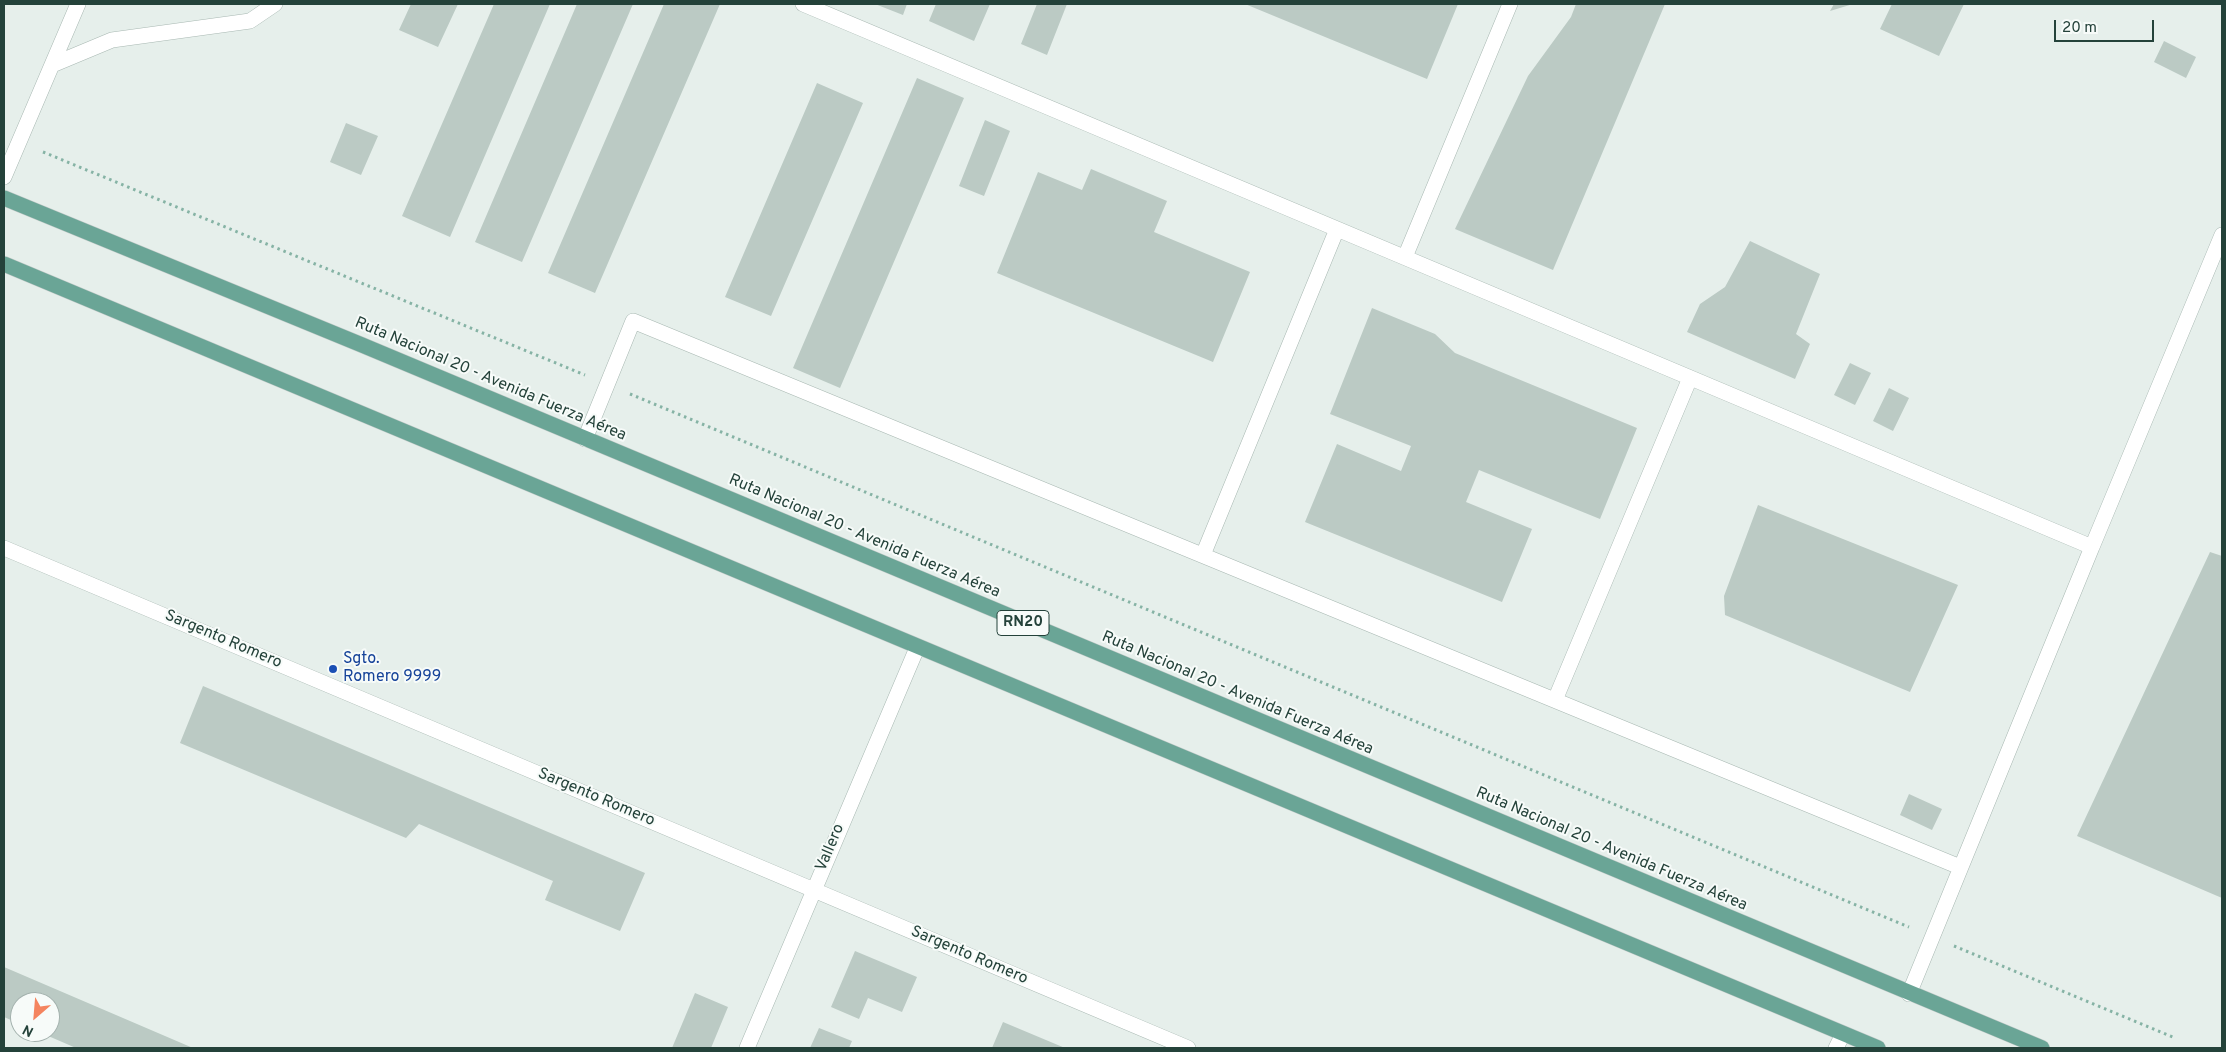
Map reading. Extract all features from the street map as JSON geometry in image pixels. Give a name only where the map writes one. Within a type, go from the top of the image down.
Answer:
[{"type":"main road","name":"Ruta Nacional 20 - Avenida Fuerza Aérea","points":[[4,198],[2042,1048]]},
{"type":"main road","points":[[4,264],[917,648],[1878,1048]]},
{"type":"street","points":[[4,177],[78,4]]},
{"type":"street","points":[[52,65],[112,40],[250,21],[275,4]]},
{"type":"street","points":[[803,4],[2092,547]]},
{"type":"street","points":[[1405,258],[1510,4]]},
{"type":"street","points":[[1203,555],[1337,229]]},
{"type":"street","points":[[1910,994],[1960,867],[2222,236]]},
{"type":"street","points":[[585,439],[633,321],[1960,867]]},
{"type":"street","points":[[1555,700],[1690,378]]},
{"type":"street","name":"Sargento Romero","points":[[4,548],[1188,1048]]},
{"type":"street","name":"Vallero","points":[[747,1048],[917,648]]},
{"type":"street","points":[[1836,1048],[1843,1034]]},
{"type":"path","points":[[19,142],[2175,1038]]},
{"type":"building","points":[[411,4],[458,4],[438,47],[399,30]]},
{"type":"building","points":[[494,4],[550,4],[450,237],[402,216]]},
{"type":"building","points":[[577,4],[633,4],[522,262],[475,242]]},
{"type":"building","points":[[664,4],[720,4],[595,293],[548,273]]},
{"type":"building","points":[[875,4],[907,4],[903,15]]},
{"type":"building","points":[[936,4],[990,4],[974,41],[929,21]]},
{"type":"building","points":[[1037,4],[1067,4],[1047,55],[1021,44]]},
{"type":"building","points":[[1245,4],[1458,4],[1427,79]]},
{"type":"building","points":[[1576,4],[1665,4],[1553,270],[1455,229],[1528,76],[1571,17]]},
{"type":"building","points":[[1834,4],[1853,4],[1830,11]]},
{"type":"building","points":[[1892,4],[1964,4],[1939,56],[1880,29]]},
{"type":"building","points":[[2164,41],[2196,57],[2186,78],[2154,62]]},
{"type":"building","points":[[917,78],[964,98],[840,388],[793,368]]},
{"type":"building","points":[[817,83],[863,103],[771,316],[725,297]]},
{"type":"building","points":[[985,120],[1010,131],[984,196],[959,186]]},
{"type":"building","points":[[346,123],[378,136],[361,175],[330,162]]},
{"type":"building","points":[[1091,169],[1167,201],[1154,232],[1250,272],[1213,362],[997,273],[1038,172],[1082,190]]},
{"type":"building","points":[[1750,241],[1820,274],[1796,334],[1810,344],[1795,379],[1687,332],[1700,304],[1725,287]]},
{"type":"building","points":[[1372,308],[1435,334],[1455,353],[1637,428],[1600,519],[1479,470],[1466,502],[1532,529],[1502,602],[1305,522],[1337,444],[1401,471],[1411,446],[1330,414]]},
{"type":"building","points":[[1850,363],[1871,373],[1855,405],[1834,395]]},
{"type":"building","points":[[1889,388],[1909,398],[1893,431],[1873,421]]},
{"type":"building","points":[[1758,505],[1958,585],[1910,692],[1725,615],[1724,596]]},
{"type":"building","points":[[2210,552],[2222,556],[2222,898],[2077,836]]},
{"type":"building","points":[[203,686],[645,873],[620,931],[545,900],[553,881],[419,824],[406,838],[180,743]]},
{"type":"building","points":[[1909,794],[1942,809],[1932,830],[1900,815]]},
{"type":"building","points":[[855,951],[917,977],[902,1012],[868,998],[859,1019],[831,1007]]},
{"type":"building","points":[[4,967],[193,1048],[76,1048],[60,1041],[60,992],[10,992],[10,1020],[4,1017]]},
{"type":"building","points":[[695,993],[728,1007],[711,1048],[672,1048]]},
{"type":"building","points":[[1003,1022],[1065,1048],[992,1048]]},
{"type":"building","points":[[819,1028],[852,1041],[849,1048],[810,1048]]},
{"type":"place","name":"Sgto. Romero 9999","points":[[333,669]]}]
